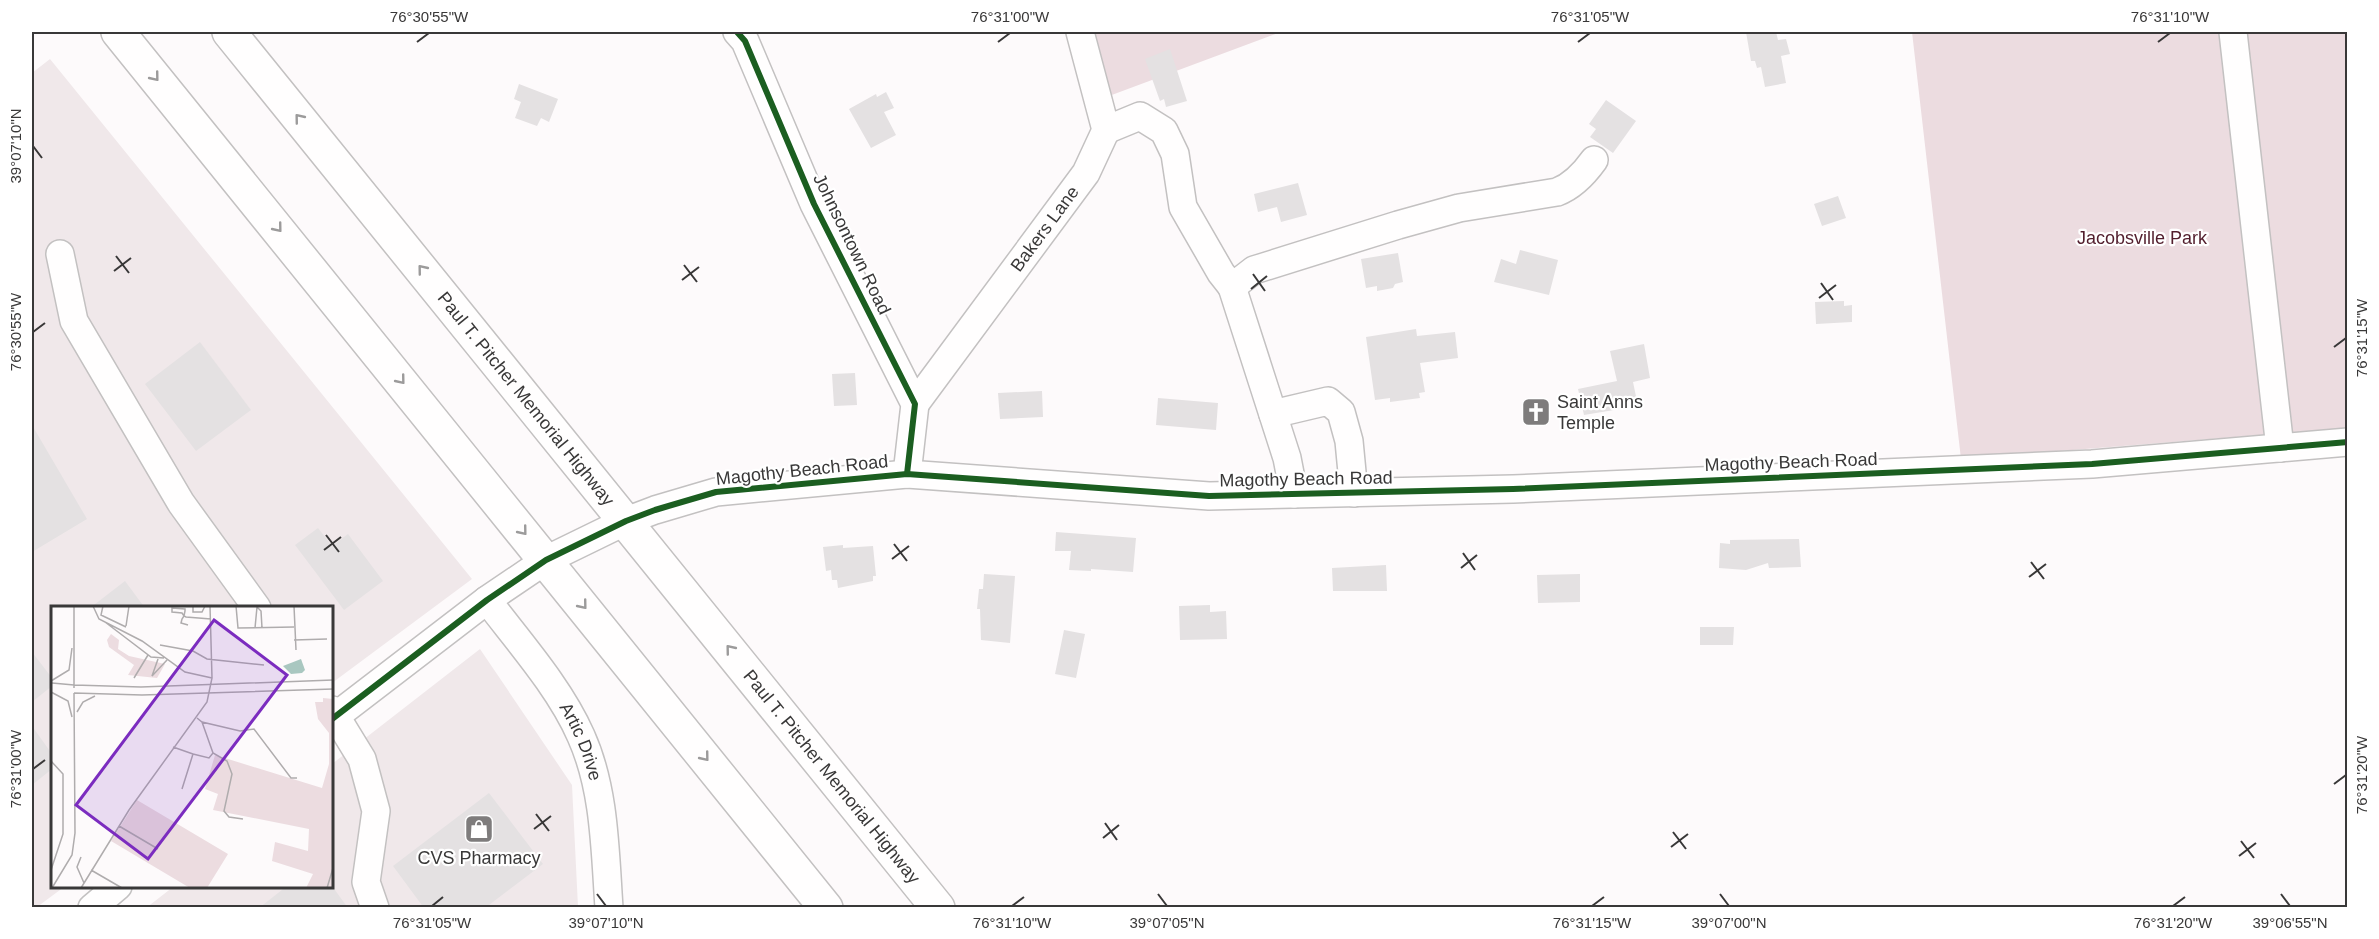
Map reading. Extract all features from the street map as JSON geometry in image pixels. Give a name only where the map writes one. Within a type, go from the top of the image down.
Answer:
[{"type":"main road","points":[[118,32],[826,908]]},
{"type":"main road","name":"Paul T. Pitcher Memorial Highway","points":[[230,32],[938,908]]},
{"type":"street","name":"Johnsontown Road","points":[[737,32],[745,41],[814,204],[915,404]]},
{"type":"street","points":[[1080,32],[1106,130],[1140,116],[1164,131],[1175,154],[1183,207],[1221,273],[1232,287],[1287,458],[1294,494]]},
{"type":"street","points":[[2233,32],[2280,448]]},
{"type":"street","name":"Bakers Lane","points":[[915,404],[1086,173],[1106,130]]},
{"type":"street","points":[[1232,287],[1254,270],[1398,225],[1460,208],[1557,192],[1568,188],[1587,171],[1594,160]]},
{"type":"street","points":[[60,254],[74,321],[181,502],[256,606]]},
{"type":"street","points":[[1273,414],[1328,401],[1341,412],[1349,441],[1354,493]]},
{"type":"street","points":[[907,474],[915,404]]},
{"type":"street","name":"Magothy Beach Road","points":[[333,715],[487,600],[546,560],[626,521],[716,492],[907,474],[1209,496],[1524,489],[2080,465],[2348,442]]},
{"type":"street","name":"Artic Drive","points":[[487,600],[548,682],[581,735],[598,794],[609,908]]},
{"type":"street","points":[[333,715],[362,759],[376,811],[366,882],[375,908]]},
{"type":"street","points":[[92,908],[116,888]]},
{"type":"shaded area","points":[[50,59],[472,579],[333,682],[333,606],[51,606],[51,888],[63,888],[37,907],[32,908],[32,73]]},
{"type":"shaded area","points":[[480,649],[572,785],[578,907],[146,908],[172,888],[333,888],[333,763]]},
{"type":"green space","points":[[1075,32],[1281,32],[1101,99]]},
{"type":"green space","name":"Jacobsville Park","points":[[1912,32],[2347,32],[2347,428],[1961,459]]},
{"type":"building","points":[[1746,32],[1776,32],[1778,40],[1786,39],[1790,54],[1781,56],[1786,83],[1765,87],[1761,67],[1757,68],[1755,61],[1751,61]]},
{"type":"building","points":[[1170,49],[1187,101],[1166,107],[1164,99],[1160,101],[1145,59]]},
{"type":"building","points":[[519,84],[558,99],[549,122],[541,118],[537,126],[515,118],[521,102],[514,99]]},
{"type":"building","points":[[886,92],[894,108],[884,112],[896,135],[871,148],[849,109],[876,94],[877,97]]},
{"type":"building","points":[[1606,100],[1636,121],[1613,153],[1590,137],[1596,129],[1589,124]]},
{"type":"building","points":[[1298,183],[1307,215],[1281,222],[1277,207],[1258,212],[1254,194]]},
{"type":"building","points":[[1838,196],[1846,218],[1822,226],[1814,204]]},
{"type":"building","points":[[1520,250],[1558,260],[1549,295],[1494,282],[1501,259],[1516,264]]},
{"type":"building","points":[[1398,253],[1403,282],[1395,284],[1393,288],[1377,291],[1377,286],[1366,288],[1361,259]]},
{"type":"building","points":[[1844,301],[1844,306],[1852,305],[1852,322],[1816,324],[1815,302]]},
{"type":"building","points":[[1416,329],[1417,336],[1455,332],[1458,358],[1420,363],[1425,392],[1419,393],[1420,398],[1390,402],[1390,398],[1375,400],[1366,337]]},
{"type":"building","points":[[200,342],[251,410],[196,451],[145,384]]},
{"type":"building","points":[[1644,344],[1650,378],[1633,382],[1638,406],[1584,415],[1578,389],[1617,381],[1610,351]]},
{"type":"building","points":[[855,373],[857,405],[834,406],[832,374]]},
{"type":"building","points":[[1042,391],[1043,417],[1000,419],[998,393]]},
{"type":"building","points":[[1158,398],[1218,403],[1216,430],[1156,425]]},
{"type":"building","points":[[32,425],[87,519],[32,552]]},
{"type":"building","points":[[318,528],[332,546],[348,534],[383,581],[344,610],[295,545]]},
{"type":"building","points":[[1056,532],[1136,538],[1133,572],[1069,570],[1071,551],[1055,551]]},
{"type":"building","points":[[1799,539],[1801,567],[1769,568],[1768,563],[1746,570],[1719,568],[1720,543],[1730,544],[1730,540]]},
{"type":"building","points":[[843,545],[843,548],[873,546],[876,576],[873,576],[873,581],[838,588],[837,580],[832,580],[831,570],[826,571],[823,547]]},
{"type":"building","points":[[1386,565],[1387,591],[1333,591],[1332,568]]},
{"type":"building","points":[[984,574],[1015,576],[1010,643],[981,640],[980,609],[977,609],[979,589],[983,589]]},
{"type":"building","points":[[1580,574],[1580,602],[1538,603],[1537,575]]},
{"type":"building","points":[[125,581],[144,606],[93,606]]},
{"type":"building","points":[[1210,605],[1210,612],[1226,611],[1227,639],[1180,640],[1179,606]]},
{"type":"building","points":[[1700,627],[1734,627],[1733,645],[1700,645]]},
{"type":"building","points":[[1064,630],[1085,634],[1076,678],[1055,674]]},
{"type":"building","points":[[32,652],[51,677],[51,687],[32,702]]},
{"type":"building","points":[[32,726],[51,753],[51,770],[32,785]]},
{"type":"building","name":"CVS Pharmacy","points":[[489,793],[543,864],[485,908],[424,908],[393,866]]},
{"type":"building","points":[[333,887],[348,908],[259,908],[284,888]]},
{"type":"cycle path","points":[[737,32],[745,41],[814,204],[915,404],[907,474]]},
{"type":"cycle path","points":[[333,718],[487,600],[546,560],[626,521],[716,492],[907,474],[1209,496],[1513,489],[2092,464],[2348,442]]},
{"type":"place","name":"Saint Anns Temple","points":[[1536,412]]},
{"type":"place","name":"CVS Pharmacy","points":[[479,829]]}]
